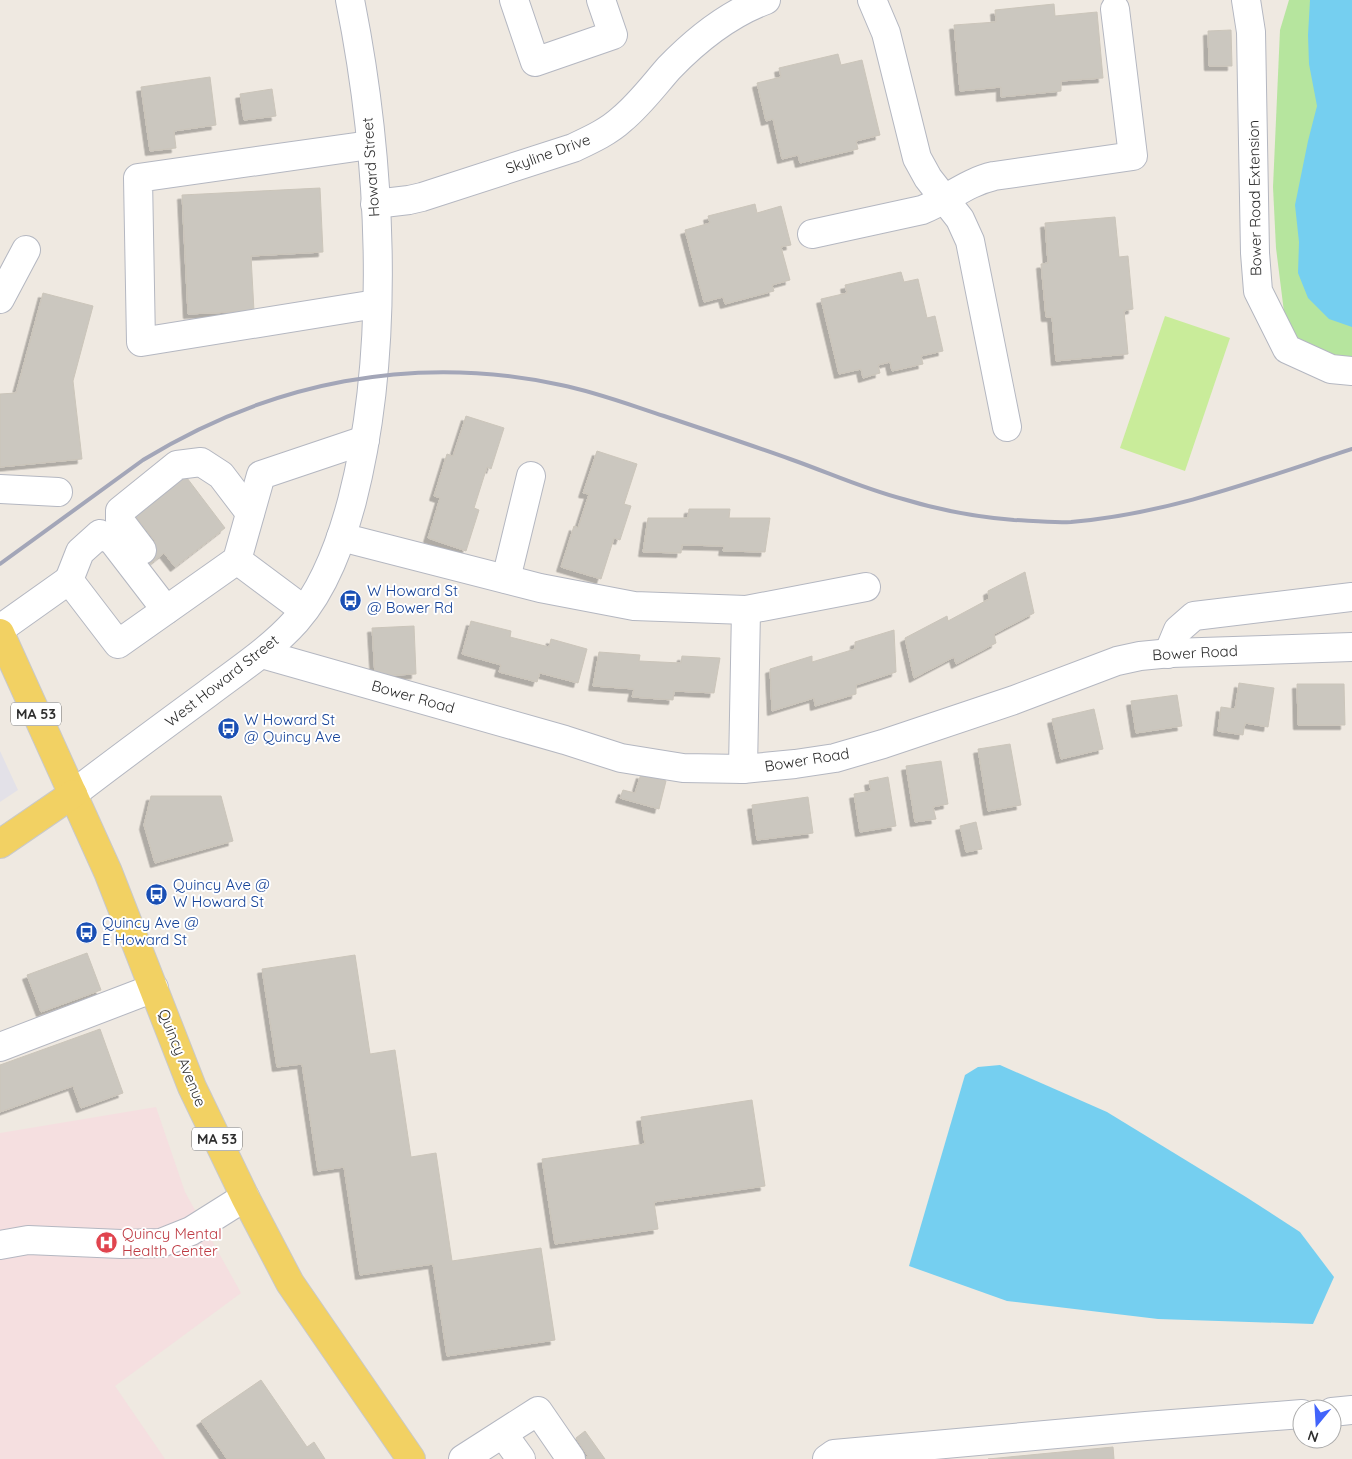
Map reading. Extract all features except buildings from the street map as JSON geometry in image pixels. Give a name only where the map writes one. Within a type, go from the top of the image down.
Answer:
[{"type":"main road","name":"Quincy Avenue","points":[[0,631],[108,872],[192,1087],[245,1197],[290,1283],[412,1459]]},
{"type":"main road","points":[[0,844],[73,794]]},
{"type":"street","name":"Howard Street","points":[[350,0],[359,51],[375,204],[375,336]]},
{"type":"street","points":[[514,0],[535,62],[613,35],[601,0]]},
{"type":"street","name":"Skyline Drive","points":[[375,204],[409,200],[435,193],[572,148],[590,140],[622,120],[685,52],[712,29],[733,15],[766,0]]},
{"type":"street","points":[[872,0],[886,33],[914,148],[928,178],[960,219],[970,241],[1007,427]]},
{"type":"street","name":"Bower Road Extension","points":[[1246,0],[1251,32],[1255,253],[1258,292],[1287,349],[1331,369],[1352,371]]},
{"type":"street","points":[[812,234],[911,214],[934,206],[980,179],[1133,156],[1116,9]]},
{"type":"street","points":[[370,145],[138,178],[141,342],[376,304]]},
{"type":"street","points":[[0,299],[26,250]]},
{"type":"street","name":"West Howard Street","points":[[73,794],[262,654],[296,621],[304,610],[324,577],[341,537],[356,485],[365,440],[373,376],[375,336]]},
{"type":"street","points":[[69,580],[118,644],[237,560],[261,475],[365,440]]},
{"type":"street","points":[[172,605],[133,546],[120,521],[120,511],[177,464],[201,462],[221,475],[250,513]]},
{"type":"street","points":[[506,579],[532,476]]},
{"type":"street","points":[[0,489],[58,492]]},
{"type":"street","points":[[0,631],[69,580],[80,552],[100,534],[133,546],[172,605]]},
{"type":"street","points":[[341,537],[540,588],[634,606],[746,610],[866,587]]},
{"type":"street","points":[[237,560],[304,610]]},
{"type":"street","points":[[1168,654],[1178,630],[1194,616],[1352,597]]},
{"type":"street","points":[[743,769],[746,610]]},
{"type":"street","name":"Bower Road","points":[[262,654],[565,740],[621,758],[683,768],[743,769],[835,758],[1014,700],[1117,661],[1140,656],[1352,647]]},
{"type":"street","points":[[0,1047],[154,988]]},
{"type":"street","points":[[0,1245],[28,1240],[121,1244],[161,1243],[191,1230],[245,1197]]},
{"type":"street","points":[[470,1457],[538,1411],[571,1459]]},
{"type":"street","points":[[827,1459],[834,1454],[1292,1415]]},
{"type":"street","points":[[503,1434],[521,1459]]},
{"type":"shaded area","points":[[0,751],[18,790],[0,802]]},
{"type":"shaded area","name":"Quincy Mental Health Center","points":[[156,1107],[185,1192],[241,1293],[115,1386],[165,1459],[0,1459],[0,1133]]},
{"type":"green space","points":[[1289,0],[1352,0],[1352,363],[1315,352],[1295,335],[1284,312],[1276,248],[1273,187],[1280,30]]},
{"type":"green space","points":[[1165,316],[1230,338],[1185,471],[1120,448]]},
{"type":"water","points":[[1310,0],[1352,0],[1352,327],[1329,319],[1308,298],[1298,273],[1299,242],[1295,205],[1317,106],[1309,64]]},
{"type":"water","points":[[1000,1065],[1107,1112],[1300,1232],[1334,1277],[1313,1324],[1158,1319],[1007,1301],[909,1266],[965,1075],[978,1067]]},
{"type":"railway","points":[[0,564],[143,460],[191,433],[241,411],[292,394],[344,381],[398,374],[452,372],[506,376],[574,388],[727,437],[888,495],[930,507],[1014,520],[1071,522],[1143,511],[1213,494],[1352,449]]},
{"type":"place","name":"W Howard St @ Bower Rd","points":[[351,600]]},
{"type":"place","name":"W Howard St @ Quincy Ave","points":[[228,729]]},
{"type":"place","name":"Quincy Ave @ W Howard St","points":[[157,894]]},
{"type":"place","name":"Quincy Ave @ E Howard St","points":[[86,932]]},
{"type":"place","name":"Quincy Mental Health Center","points":[[106,1243]]}]
